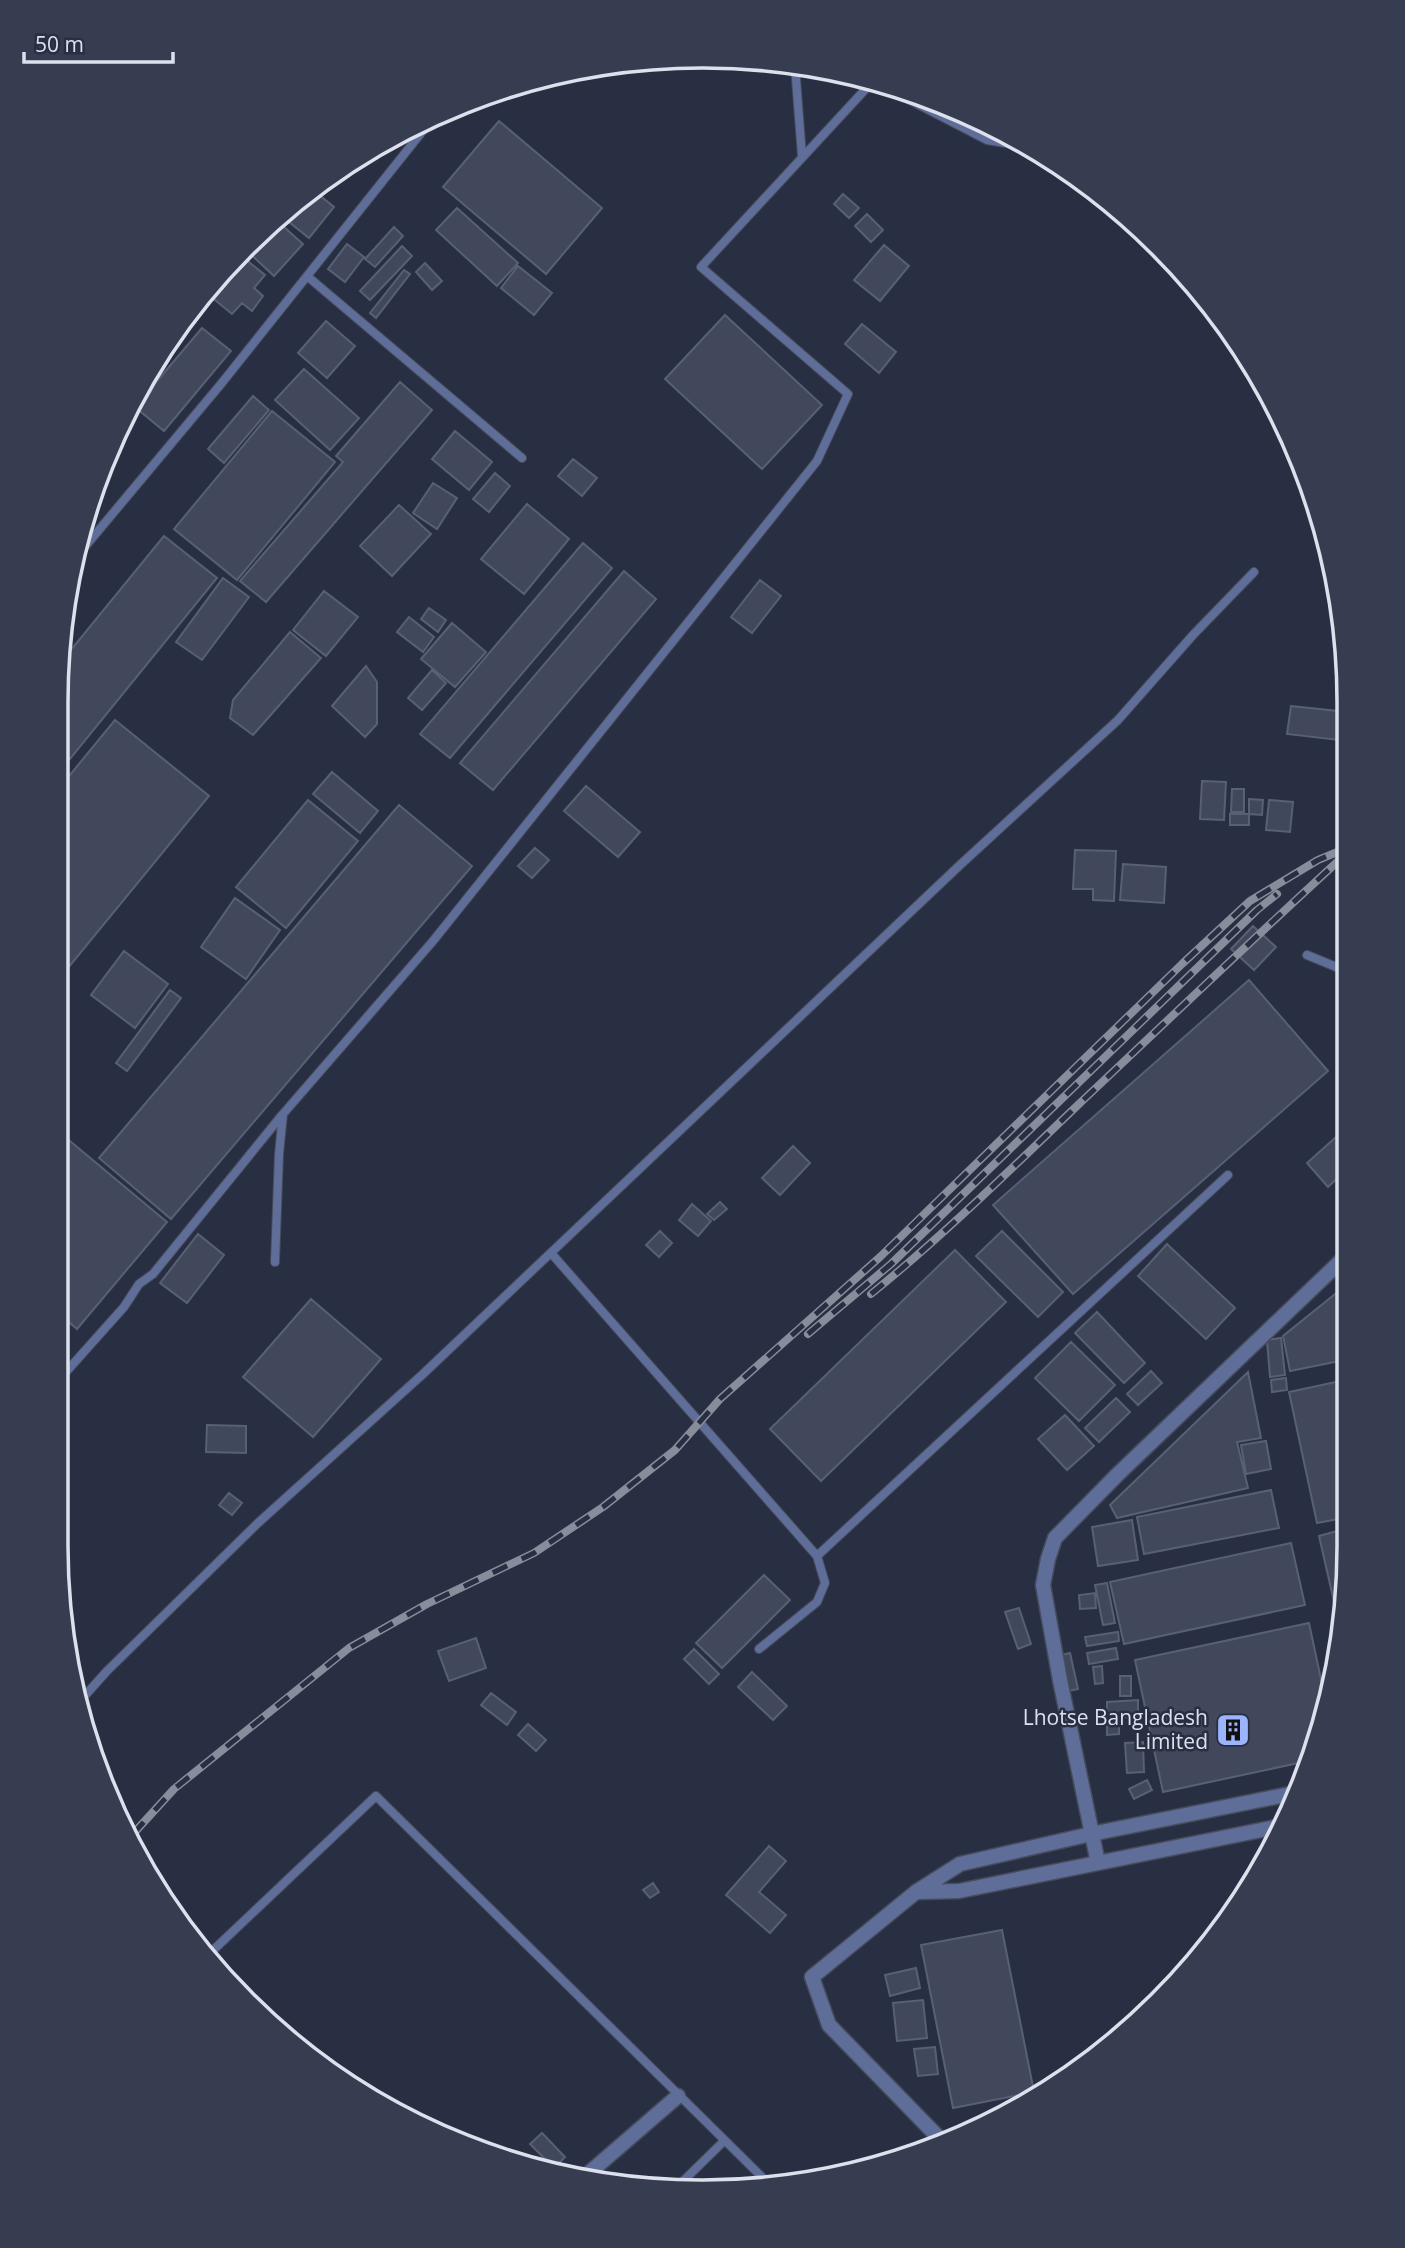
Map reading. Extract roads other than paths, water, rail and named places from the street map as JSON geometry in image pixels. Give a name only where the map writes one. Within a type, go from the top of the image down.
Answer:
[{"type":"street","points":[[1098,1863],[1043,1585],[1055,1538],[1337,1265]]},
{"type":"street","points":[[936,2134],[829,2025],[812,1977],[916,1892],[960,1864],[1285,1794]]},
{"type":"street","points":[[916,1892],[959,1891],[1270,1828]]},
{"type":"street","points":[[592,2170],[678,2096]]},
{"type":"lane","points":[[797,76],[802,156]]},
{"type":"lane","points":[[68,1370],[124,1307],[139,1284],[153,1274],[283,1114],[433,941],[817,461],[848,394],[701,267],[865,90]]},
{"type":"lane","points":[[935,113],[987,140],[999,142]]},
{"type":"lane","points":[[89,542],[221,384],[419,136]]},
{"type":"lane","points":[[307,276],[522,458]]},
{"type":"lane","points":[[86,1694],[258,1523],[423,1374],[960,865],[1118,720],[1193,635],[1254,572]]},
{"type":"lane","points":[[1307,955],[1337,967]]},
{"type":"lane","points":[[275,1262],[278,1154],[283,1114]]},
{"type":"lane","points":[[817,1556],[1228,1175]]},
{"type":"lane","points":[[551,1253],[817,1556],[825,1584],[817,1602],[759,1649]]},
{"type":"lane","points":[[213,1949],[376,1796],[761,2176]]},
{"type":"lane","points":[[685,2179],[724,2141]]},
{"type":"railway","points":[[136,1830],[174,1789],[349,1648],[427,1604],[534,1553],[603,1507],[675,1450],[720,1399],[880,1257],[1250,901],[1318,860],[1337,852]]},
{"type":"railway","points":[[871,1294],[977,1201],[1337,862]]},
{"type":"railway","points":[[808,1334],[891,1264],[1257,910],[1277,894]]},
{"type":"place","name":"Lhotse Bangladesh Limited","points":[[1233,1730]]}]
